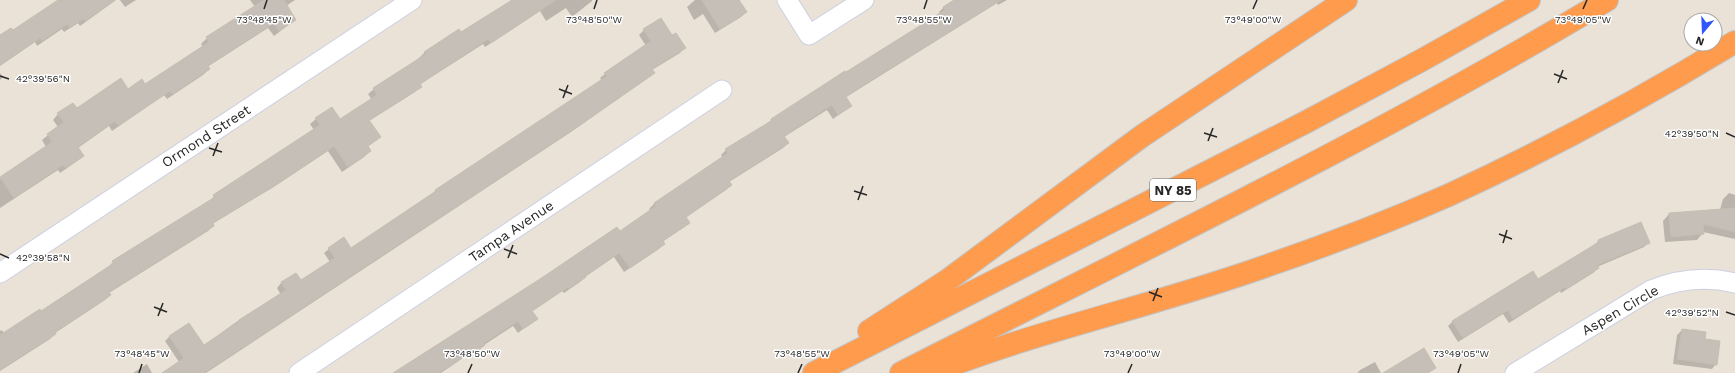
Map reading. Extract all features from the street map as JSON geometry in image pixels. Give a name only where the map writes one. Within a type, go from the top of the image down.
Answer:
[{"type":"highway","points":[[800,373],[948,280],[1148,132],[1346,0]]},
{"type":"highway","name":"NY 85","points":[[814,373],[1299,125],[1422,60],[1529,0]]},
{"type":"highway","name":"NY 85","points":[[901,373],[1382,127],[1498,64],[1607,0]]},
{"type":"highway","points":[[931,373],[1024,341],[1225,280],[1310,251],[1387,221],[1449,195],[1562,139],[1665,83],[1735,42]]},
{"type":"street","name":"Ormond Street","points":[[0,273],[412,0]]},
{"type":"street","points":[[787,0],[809,35],[864,0]]},
{"type":"street","name":"Tampa Avenue","points":[[299,373],[722,90]]},
{"type":"street","name":"Aspen Circle","points":[[1515,373],[1651,290],[1665,284],[1695,279],[1710,279],[1735,283]]},
{"type":"building","points":[[58,0],[115,0],[85,21],[83,19],[70,28],[67,24],[42,41],[40,38],[0,65],[0,35],[11,28],[13,30]]},
{"type":"building","points":[[264,0],[284,0],[296,20],[279,31],[274,23],[208,66],[210,69],[173,94],[170,91],[118,126],[115,121],[78,147],[84,156],[66,168],[63,165],[14,198],[0,177],[52,142],[47,134],[64,122],[57,113],[73,103],[77,108],[121,78],[128,89],[142,79],[145,84],[209,42],[206,37]]},
{"type":"building","points":[[512,0],[556,0],[491,43],[488,39],[420,84],[422,87],[369,120],[381,137],[368,146],[371,151],[348,167],[334,146],[279,183],[213,223],[214,226],[109,292],[111,295],[55,332],[56,334],[0,370],[0,335],[40,309],[41,311],[114,263],[112,261],[215,197],[213,195],[320,125],[315,118],[332,107],[340,119],[377,95],[373,88],[426,54],[424,52],[459,29],[461,32]]},
{"type":"building","points":[[702,0],[739,0],[747,12],[720,29]]},
{"type":"building","points":[[954,0],[1001,0],[857,89],[846,97],[852,106],[838,115],[832,105],[784,136],[789,143],[729,181],[732,185],[686,217],[690,223],[663,241],[665,244],[630,268],[619,253],[585,276],[586,277],[569,289],[568,287],[532,311],[538,319],[523,329],[518,321],[484,343],[485,345],[472,354],[471,352],[439,373],[393,373],[540,279],[617,227],[620,231],[656,206],[654,203],[728,153],[725,149],[771,121],[771,119],[845,71],[846,72],[945,10],[943,7]]},
{"type":"building","points":[[661,18],[672,35],[676,33],[686,48],[652,69],[655,73],[577,127],[204,373],[162,373],[184,358],[169,336],[189,323],[204,345],[240,321],[239,320],[286,290],[281,282],[296,273],[301,280],[335,258],[328,248],[344,237],[351,248],[436,191],[435,190],[607,76],[604,73],[651,41],[643,29]]},
{"type":"building","points":[[1735,208],[1735,232],[1703,224],[1704,234],[1671,237],[1669,213]]},
{"type":"building","points":[[1641,222],[1650,243],[1597,265],[1599,268],[1566,289],[1565,287],[1513,319],[1508,310],[1463,338],[1452,321],[1533,271],[1538,279],[1599,242],[1598,240]]},
{"type":"building","points":[[1682,329],[1706,332],[1705,339],[1720,341],[1717,365],[1677,359]]},
{"type":"building","points":[[1424,348],[1436,368],[1428,373],[1383,373]]}]
